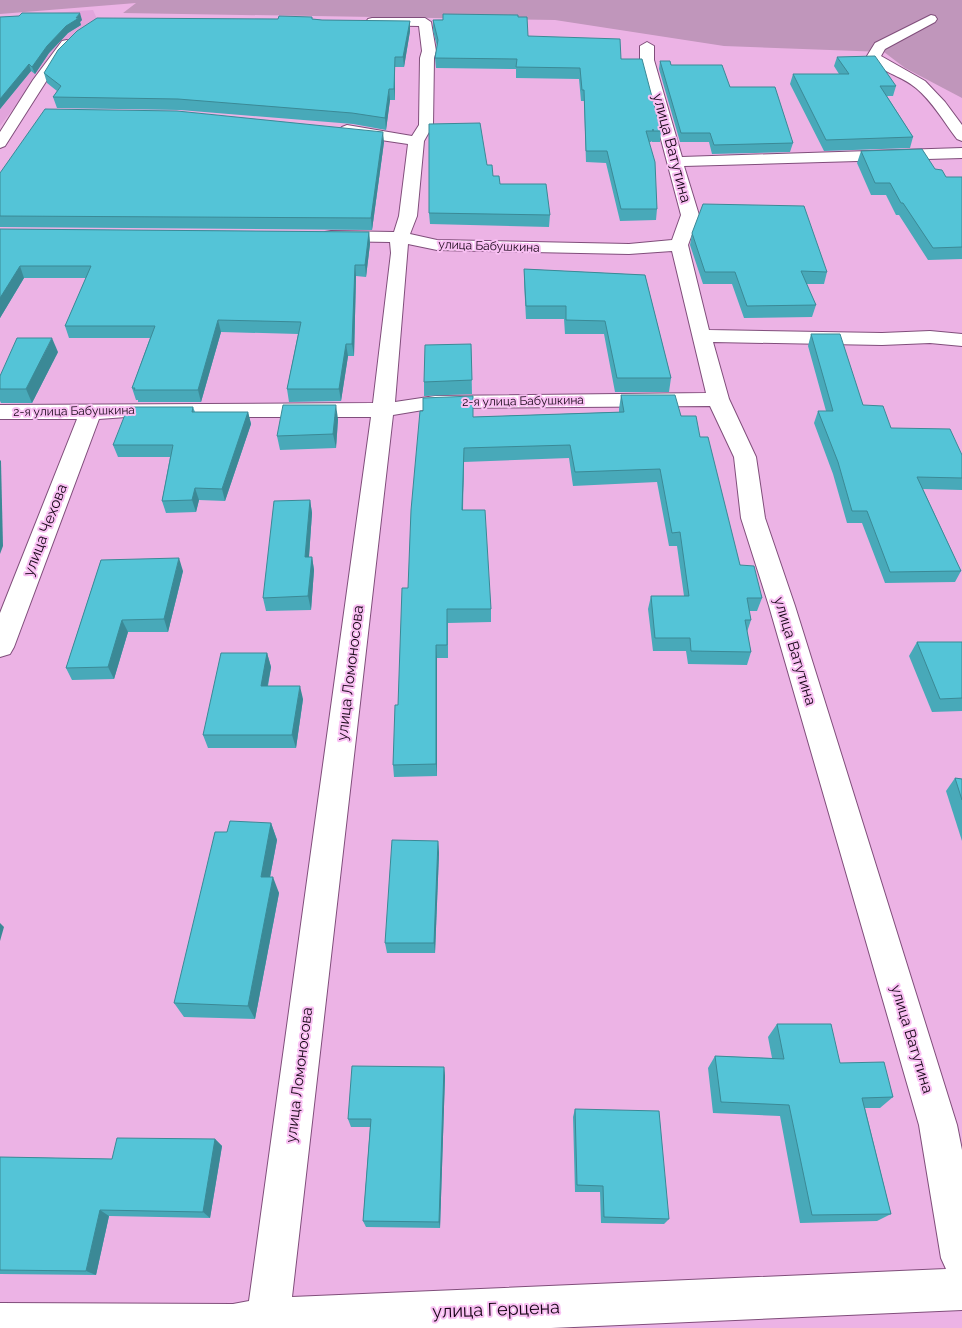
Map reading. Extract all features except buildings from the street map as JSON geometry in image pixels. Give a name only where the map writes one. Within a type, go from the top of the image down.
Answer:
[{"type":"street","points":[[931,19],[880,46],[874,56],[884,65],[920,84],[940,106],[962,136]]},
{"type":"street","name":"улица Ломоносова","points":[[268,1324],[383,410],[400,253],[399,237],[404,230],[408,216],[416,141],[426,126],[427,58],[429,50],[425,22],[356,22]]},
{"type":"street","points":[[0,143],[56,57],[74,37]]},
{"type":"street","name":"улица Ватутина","points":[[647,46],[648,60],[690,215],[679,246],[701,336],[718,399],[745,457],[754,518],[938,1125],[962,1258]]},
{"type":"street","points":[[21,113],[38,113]]},
{"type":"street","points":[[334,129],[416,141]]},
{"type":"street","points":[[676,162],[962,153]]},
{"type":"street","name":"улица Бабушкина","points":[[319,236],[399,237],[437,245],[629,249],[679,246]]},
{"type":"street","points":[[701,336],[882,339],[930,337],[962,340]]},
{"type":"street","name":"2-я улица Бабушкина","points":[[0,412],[383,410],[435,402],[718,399]]},
{"type":"street","name":"улица Чехова","points":[[0,646],[90,413]]},
{"type":"street","name":"улица Герцена","points":[[0,1324],[268,1324],[962,1289]]},
{"type":"shaded area","points":[[0,0],[962,0],[962,98],[905,68],[884,52],[724,46],[555,20],[123,13],[136,3],[0,14]]},
{"type":"shaded area","points":[[93,10],[97,19],[65,41],[0,126],[0,17]]}]
